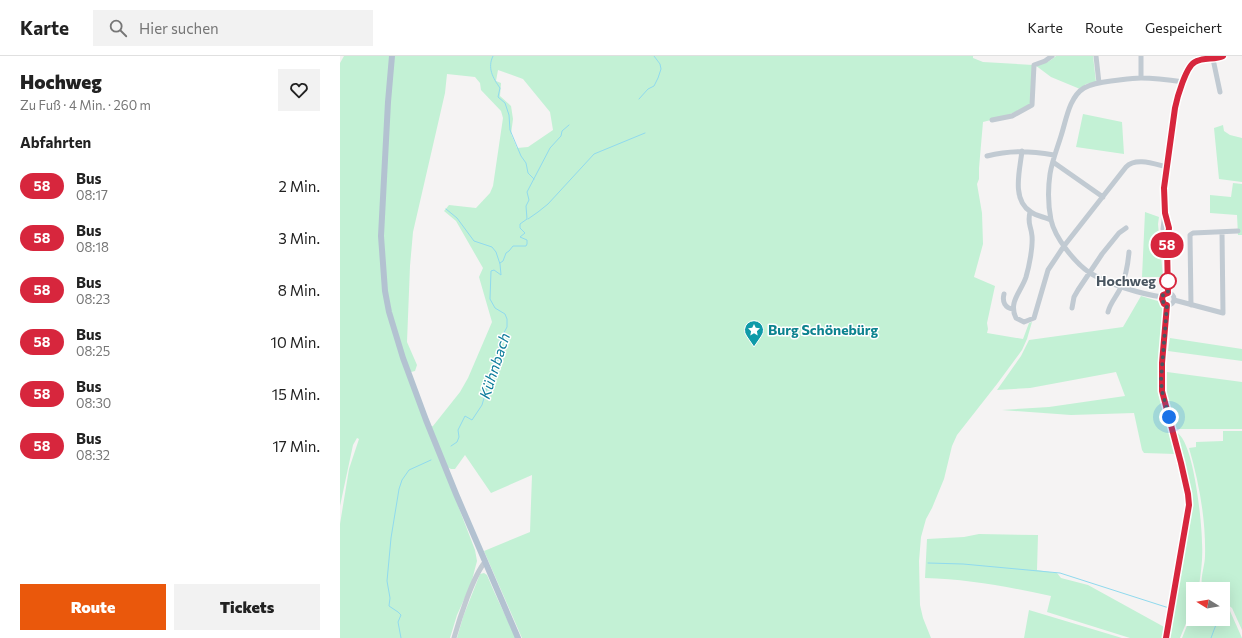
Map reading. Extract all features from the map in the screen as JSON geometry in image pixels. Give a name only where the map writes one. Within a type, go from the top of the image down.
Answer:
[{"type":"main road","points":[[392,56],[381,236],[385,291],[391,318],[403,358],[436,446],[518,638]]},
{"type":"street","points":[[992,120],[1012,116],[1032,105],[1034,65],[1045,61],[1052,56]]},
{"type":"street","points":[[1096,56],[1099,83]]},
{"type":"street","points":[[1141,56],[1141,78]]},
{"type":"street","points":[[1168,293],[1167,245],[1163,229],[1165,213],[1164,188],[1175,108],[1190,67],[1195,58],[1213,59],[1223,56]]},
{"type":"street","points":[[1213,59],[1220,92]]},
{"type":"street","points":[[1168,293],[1162,297],[1152,296],[1105,280],[1090,273],[1081,266],[1064,246],[1051,220],[1049,188],[1054,155],[1077,94],[1086,87],[1099,83],[1141,78],[1184,82]]},
{"type":"street","points":[[987,156],[1003,152],[1022,151],[1054,155]]},
{"type":"street","points":[[1022,151],[1018,187],[1021,202],[1030,212],[1051,220]]},
{"type":"street","points":[[1053,162],[1103,197]]},
{"type":"street","points":[[1030,212],[1028,225],[1032,237],[1030,256],[1026,278],[1016,296],[1013,309],[1016,318],[1024,322],[1034,318],[1045,276],[1064,246],[1130,163],[1138,162],[1166,167]]},
{"type":"street","points":[[1072,308],[1074,297],[1102,254],[1119,232],[1126,228]]},
{"type":"street","points":[[1191,305],[1190,235],[1193,233],[1238,231]]},
{"type":"street","points":[[1168,293],[1172,295],[1174,300],[1223,313],[1222,232]]},
{"type":"street","points":[[1108,312],[1109,306],[1122,286],[1127,270],[1129,252]]},
{"type":"street","points":[[1004,294],[1004,304],[1006,307],[1013,309]]},
{"type":"street","points":[[1162,297],[1163,303],[1167,305]]},
{"type":"street","points":[[1167,305],[1171,304],[1174,300]]},
{"type":"street","points":[[1166,638],[1189,505],[1181,463],[1162,391],[1162,363],[1167,305]]},
{"type":"street","points":[[454,638],[473,585],[481,567],[485,562]]},
{"type":"green space","points":[[344,56],[973,56],[973,58],[983,62],[1033,65],[1031,104],[1008,115],[983,122],[979,179],[977,184],[982,213],[983,244],[974,277],[995,286],[987,323],[987,333],[1023,339],[1029,323],[1032,322],[1022,350],[957,435],[952,446],[944,479],[926,519],[921,537],[919,561],[920,605],[923,618],[931,638],[522,638],[484,551],[530,532],[532,475],[491,493],[465,455],[455,469],[447,467],[457,503],[475,550],[477,561],[471,584],[457,615],[450,638],[340,638],[340,524],[349,469],[359,439],[357,438],[353,445],[340,506],[340,63]],"holes":[[[498,70],[523,79],[550,112],[553,130],[528,147],[517,148],[511,134],[513,119],[511,106],[500,96],[501,83],[496,81]],[[447,74],[475,77],[480,83],[481,90],[501,111],[503,118],[493,186],[490,193],[476,208],[449,205],[444,211],[456,221],[483,268],[479,277],[492,322],[468,378],[460,392],[433,426],[429,427],[407,373],[415,371],[417,365],[407,342],[410,266],[413,232],[445,93]]]},
{"type":"green space","points":[[1056,56],[1093,56],[1096,82],[1086,84],[1080,89],[1051,77],[1035,65],[1051,60]]},
{"type":"green space","points":[[1083,114],[1122,122],[1124,154],[1076,147]]},
{"type":"green space","points":[[1223,125],[1224,131],[1230,135],[1242,138],[1242,182],[1219,179],[1214,128]]},
{"type":"green space","points":[[1233,183],[1242,184],[1242,235],[1238,235],[1237,215],[1210,213],[1210,195],[1231,197]]},
{"type":"green space","points":[[1145,212],[1159,217],[1158,224],[1163,277],[1142,277]]},
{"type":"green space","points":[[1141,296],[1161,302],[1165,309],[1158,377],[1160,398],[1176,454],[1144,453],[1142,450],[1134,413],[1071,415],[1002,410],[1049,407],[1125,396],[1116,372],[1030,388],[997,390],[1021,356],[1029,340],[1123,327]]},
{"type":"green space","points":[[1170,338],[1242,349],[1242,361],[1168,351]]},
{"type":"green space","points":[[1167,372],[1242,382],[1242,429],[1176,429],[1167,400]]},
{"type":"green space","points":[[1223,431],[1242,431],[1242,630],[1230,606],[1230,582],[1202,582],[1205,560],[1203,515],[1199,488],[1189,448],[1196,447],[1196,442],[1223,441]]},
{"type":"green space","points":[[1176,432],[1182,438],[1188,450],[1196,483],[1202,533],[1202,554],[1200,582],[1186,582],[1186,623],[1180,638],[1168,638],[1188,529],[1190,507],[1175,434]]},
{"type":"green space","points":[[979,534],[1038,535],[1037,570],[1057,573],[1061,578],[1088,585],[1166,628],[1164,638],[1130,638],[1047,612],[1051,596],[988,584],[925,578],[927,539],[964,537]]},
{"type":"green space","points":[[484,573],[487,575],[516,638],[457,638],[463,617],[480,574]]},
{"type":"green space","points":[[1029,610],[1122,638],[1024,638]]},
{"type":"green space","points":[[1230,611],[1242,638],[1182,638],[1187,626],[1230,626]]},
{"type":"waterway","name":"Kühnbach","points":[[493,56],[491,60],[491,69],[493,77],[500,88],[498,97],[505,103],[509,115],[510,130],[521,156],[526,163],[528,173],[534,179]]},
{"type":"waterway","points":[[639,99],[648,89],[654,86],[658,78],[661,69],[660,64],[654,56]]},
{"type":"waterway","name":"Kühnbach","points":[[500,263],[503,261],[506,253],[513,246],[526,246],[527,240],[520,237],[525,233],[520,228],[520,224],[527,219],[526,206],[529,200],[527,192],[550,148],[561,136],[562,131],[569,125]]},
{"type":"waterway","points":[[528,219],[548,204],[594,154],[645,133]]},
{"type":"waterway","name":"Kühnbach","points":[[446,209],[457,218],[474,241],[492,247],[496,252],[500,264],[501,275],[494,270],[491,271],[490,299],[495,308],[505,314],[507,319],[507,327],[499,342],[498,359],[492,370],[482,405],[472,420],[465,416],[458,430],[459,437],[457,442],[451,446]]},
{"type":"waterway","name":"Kühnbach","points":[[401,638],[398,622],[401,615],[389,606],[390,598],[387,581],[391,538],[399,489],[402,480],[409,470],[431,460]]},
{"type":"waterway","points":[[928,563],[963,564],[1060,573],[1169,608]]},
{"type":"waterway","points":[[1211,638],[1216,626]]},
{"type":"bus line","name":"58","points":[[1166,638],[1189,505],[1188,494],[1165,404],[1161,380],[1167,318],[1167,305],[1162,301],[1162,297],[1168,293],[1167,245],[1169,228],[1165,213],[1165,177],[1177,99],[1190,67],[1192,63],[1196,61],[1219,58],[1223,56]]},
{"type":"place","name":"Hochweg","points":[[1168,281]]},
{"type":"place","name":"Burg Schönebürg","points":[[754,347]]},
{"type":"route","points":[[1168,281],[1168,279],[1168,293],[1162,297],[1162,301],[1167,305],[1167,318],[1161,380],[1162,391],[1169,417]]}]
